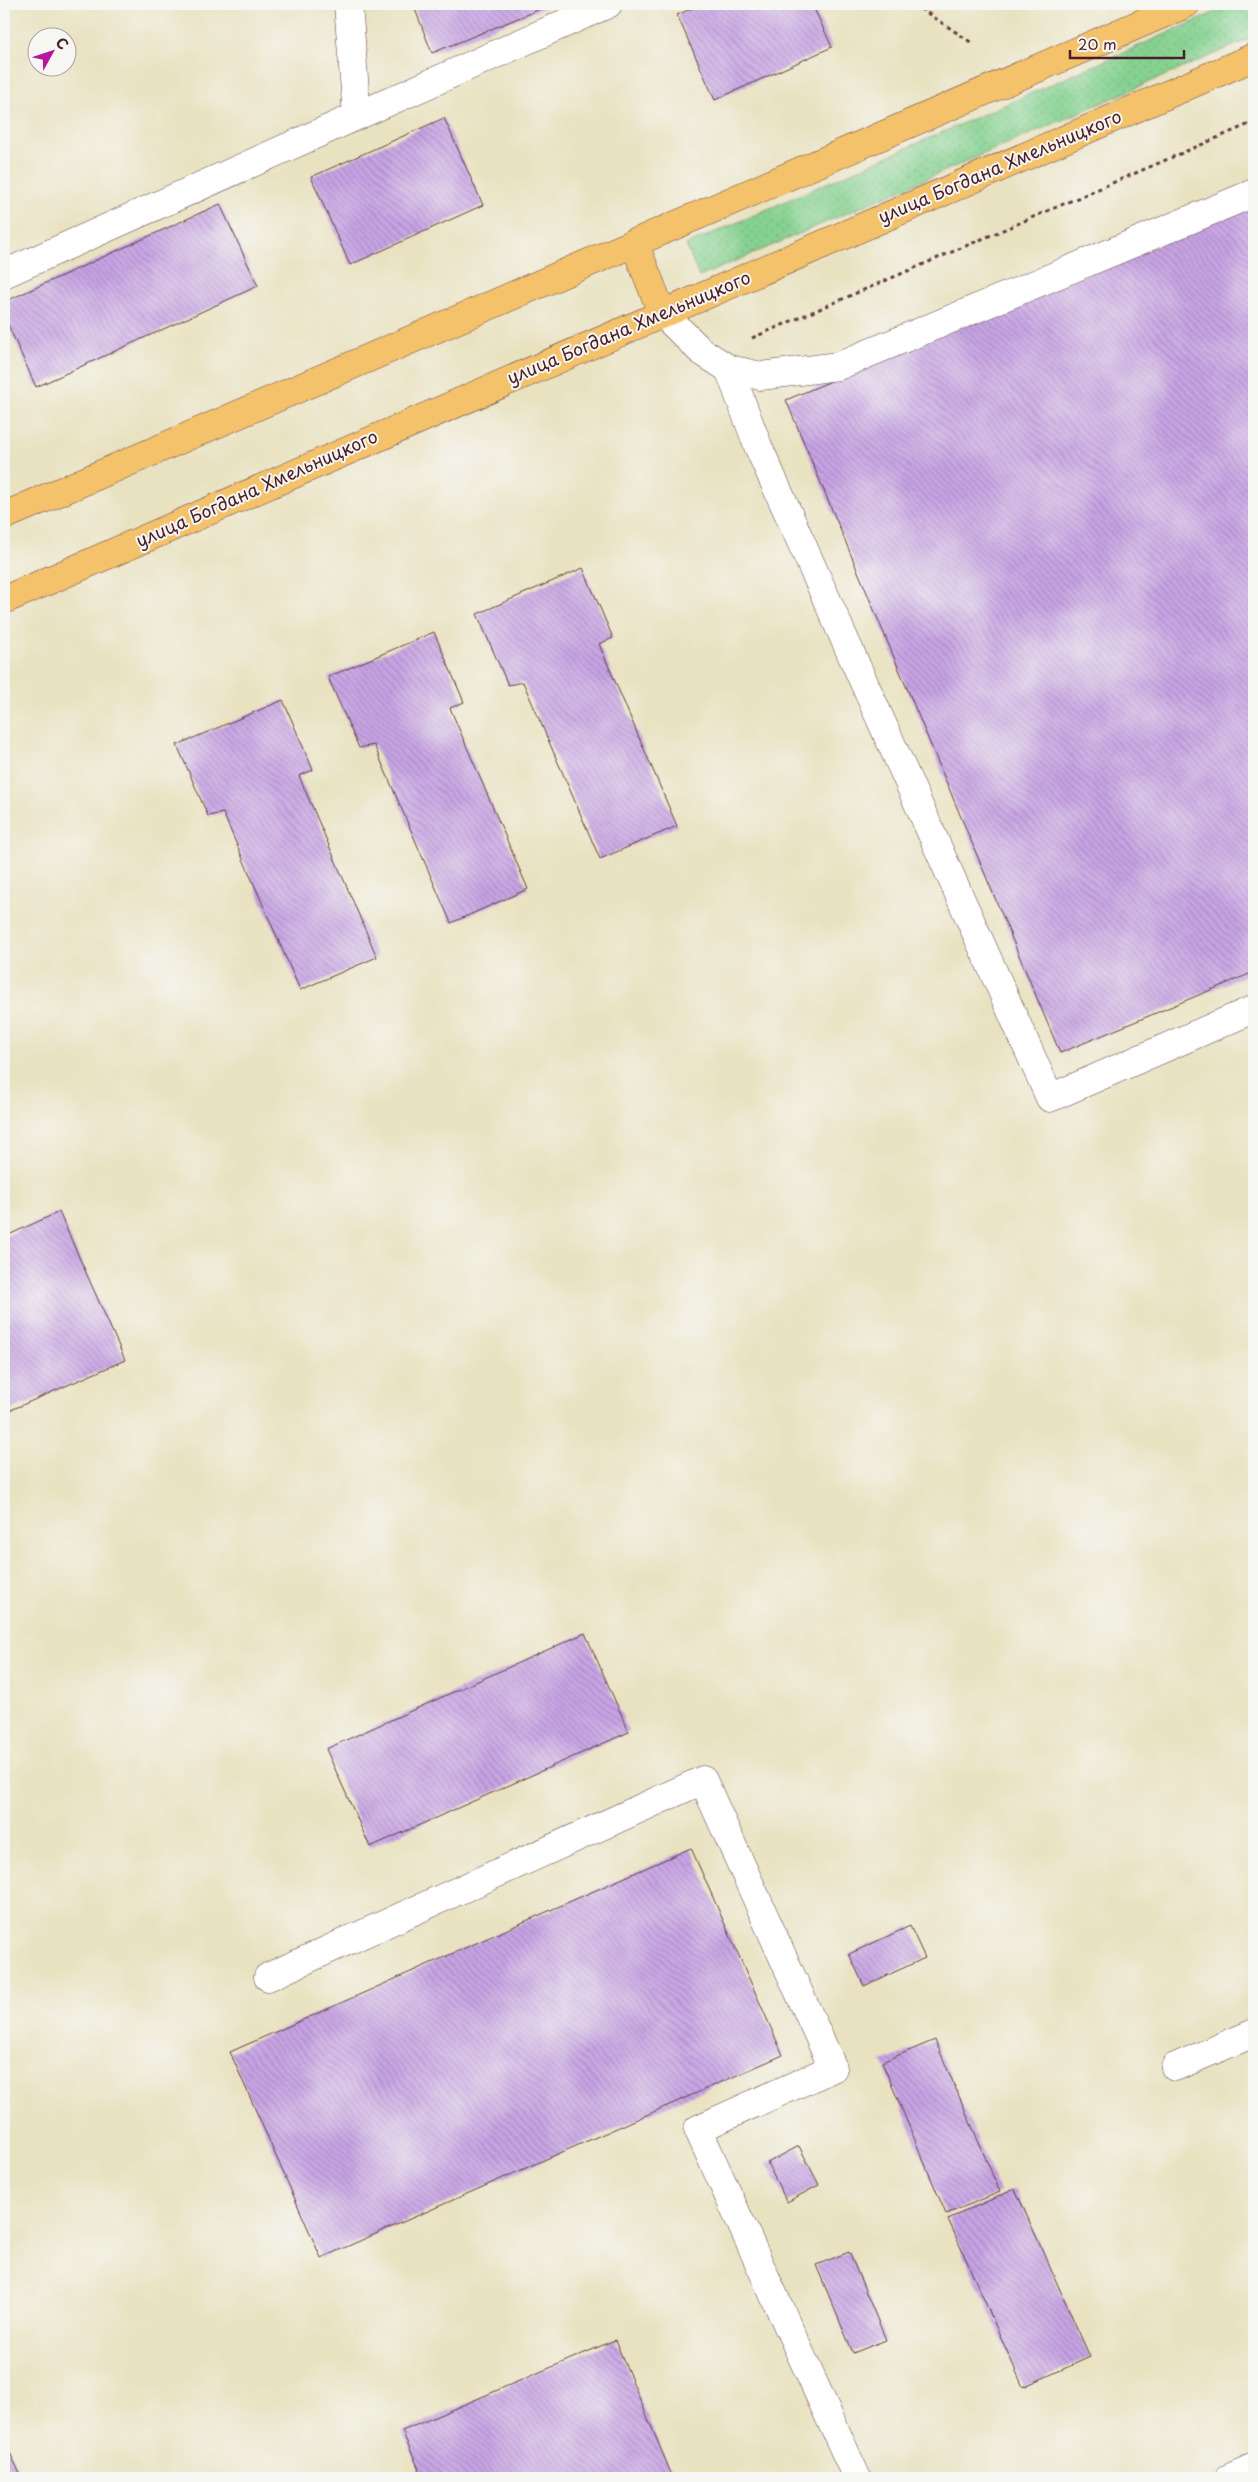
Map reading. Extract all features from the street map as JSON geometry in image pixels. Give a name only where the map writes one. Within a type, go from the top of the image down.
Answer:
[{"type":"highway","points":[[4,516],[1186,4]]},
{"type":"highway","name":"улица Богдана Хмельницкого","points":[[4,600],[1254,57]]},
{"type":"highway","points":[[634,242],[662,313]]},
{"type":"lane","points":[[348,4],[357,116]]},
{"type":"lane","points":[[4,274],[608,4]]},
{"type":"lane","points":[[662,313],[701,351],[719,363],[761,376],[838,366],[1254,193]]},
{"type":"lane","points":[[719,363],[1050,1098],[1254,1008]]},
{"type":"lane","points":[[268,1977],[703,1780],[833,2068],[698,2129],[857,2478]]},
{"type":"lane","points":[[1175,2067],[1254,2033]]},
{"type":"lane","points":[[1229,2478],[1254,2467]]},
{"type":"path","points":[[914,4],[972,43]]},
{"type":"path","points":[[719,363],[1254,122]]},
{"type":"green space","points":[[1234,4],[1254,4],[1254,37],[699,277],[686,245]]},
{"type":"building","points":[[413,4],[553,4],[432,53]]},
{"type":"building","points":[[702,4],[812,4],[832,47],[715,100],[677,15]]},
{"type":"building","points":[[444,118],[483,205],[350,265],[311,177]]},
{"type":"building","points":[[220,204],[258,286],[36,387],[4,316],[4,302]]},
{"type":"building","points":[[1254,204],[1254,972],[1060,1053],[786,400]]},
{"type":"building","points":[[583,568],[613,638],[599,644],[677,826],[600,859],[523,682],[508,685],[477,614]]},
{"type":"building","points":[[434,632],[464,702],[450,708],[528,889],[451,923],[374,745],[359,748],[328,677]]},
{"type":"building","points":[[283,700],[313,770],[299,776],[377,957],[300,990],[223,813],[208,816],[177,745]]},
{"type":"building","points":[[59,1212],[125,1360],[4,1413],[4,1237]]},
{"type":"building","points":[[585,1633],[629,1732],[370,1847],[326,1749]]},
{"type":"building","points":[[691,1848],[783,2055],[321,2258],[230,2052]]},
{"type":"building","points":[[910,1926],[925,1958],[864,1986],[849,1954]]},
{"type":"building","points":[[935,2040],[1000,2192],[946,2214],[882,2062]]},
{"type":"building","points":[[799,2146],[819,2185],[787,2202],[767,2163]]},
{"type":"building","points":[[1015,2189],[1090,2357],[1023,2387],[948,2219]]},
{"type":"building","points":[[849,2252],[886,2340],[853,2353],[816,2265]]},
{"type":"building","points":[[615,2340],[673,2478],[423,2478],[402,2431]]},
{"type":"building","points":[[4,2440],[22,2478],[4,2478]]}]
